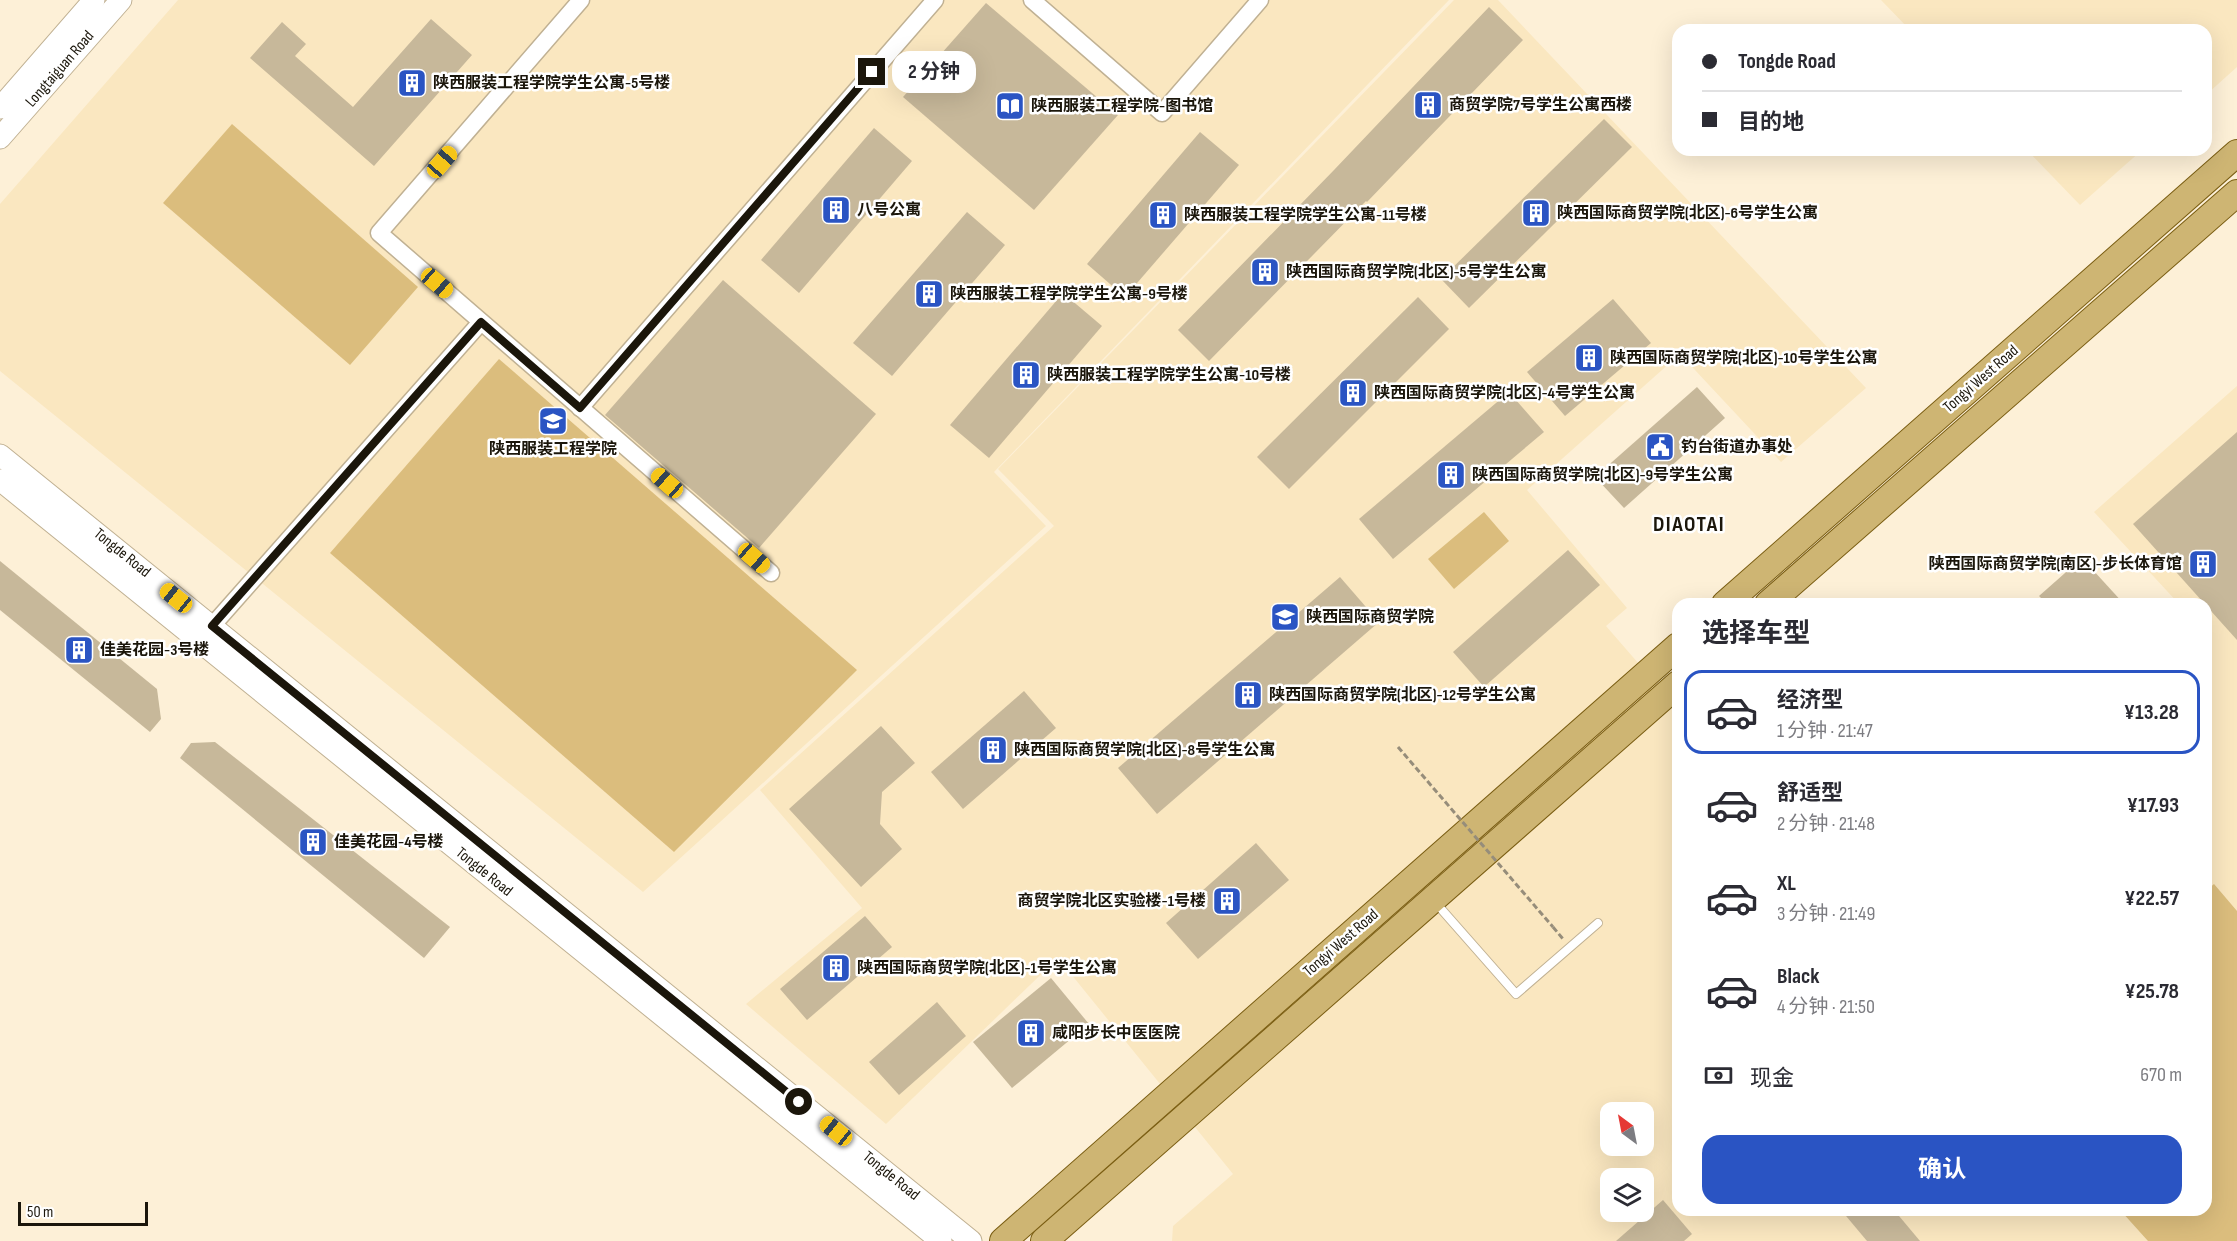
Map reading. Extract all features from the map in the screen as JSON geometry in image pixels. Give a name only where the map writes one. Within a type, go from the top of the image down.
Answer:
[{"type":"main road","name":"Tongyi West Road","points":[[1732,598],[2237,153]]},
{"type":"main road","name":"Tongyi West Road","points":[[1775,598],[2237,193]]},
{"type":"main road","name":"Tongyi West Road","points":[[1003,1241],[1672,651]]},
{"type":"main road","name":"Tongyi West Road","points":[[1044,1241],[1672,689]]},
{"type":"street","name":"Longtaiguan Road","points":[[0,108],[94,0]]},
{"type":"street","name":"Longtaiguan Road","points":[[0,138],[121,0]]},
{"type":"street","points":[[581,0],[379,233],[771,573]]},
{"type":"street","points":[[580,408],[935,0]]},
{"type":"street","points":[[1032,0],[1162,113],[1260,0]]},
{"type":"street","points":[[212,626],[481,322]]},
{"type":"street","name":"Tongde Road","points":[[0,455],[971,1241]]},
{"type":"street","name":"Tongde Road","points":[[0,480],[941,1241]]},
{"type":"lane","points":[[1433,899],[1516,994],[1598,923]]},
{"type":"path","points":[[1398,747],[1552,927]]},
{"type":"shaded area","name":"陕西服装工程学院","points":[[178,0],[1449,0],[994,472],[1046,526],[643,892],[0,371],[0,204]]},
{"type":"shaded area","name":"陕西国际商贸学院","points":[[1454,0],[1498,0],[1866,388],[1781,462],[1680,354],[1527,490],[1627,608],[1606,626],[1672,702],[1672,1216],[2212,1216],[2212,598],[2173,598],[2094,512],[2237,386],[2237,1241],[1172,1241],[1173,1226],[1233,1174],[1058,958],[886,1124],[746,1004],[862,908],[760,790],[1054,526],[998,469]]},
{"type":"shaded area","points":[[1881,0],[2237,0],[2237,67],[2212,90],[2212,24],[1904,24]]},
{"type":"shaded area","points":[[232,124],[418,287],[350,365],[163,203]]},
{"type":"shaded area","points":[[2033,156],[2135,156],[2080,205]]},
{"type":"shaded area","points":[[499,359],[857,670],[674,852],[330,553]]},
{"type":"shaded area","points":[[1484,512],[1509,541],[1454,589],[1428,559]]},
{"type":"shaded area","points":[[2214,884],[2237,911],[2237,1241],[2148,1241],[2126,1216],[2212,1216],[2212,886]]},
{"type":"building","name":"陕西服装工程学院-图书馆","points":[[986,3],[1118,115],[1034,210],[903,97]]},
{"type":"building","points":[[1489,7],[1523,40],[1209,361],[1178,330]]},
{"type":"building","name":"陕西服装工程学院学生公寓-5号楼","points":[[431,19],[472,55],[374,166],[250,58],[282,22],[306,44],[295,56],[353,107]]},
{"type":"building","name":"陕西国际商贸学院(北区)-6号学生公寓","points":[[1604,119],[1632,147],[1469,308],[1441,279]]},
{"type":"building","name":"八号公寓","points":[[874,128],[912,161],[799,293],[761,260]]},
{"type":"building","name":"陕西服装工程学院学生公寓-11号楼","points":[[1200,132],[1239,165],[1125,297],[1087,264]]},
{"type":"building","name":"陕西服装工程学院学生公寓-9号楼","points":[[967,212],[1005,245],[892,376],[853,343]]},
{"type":"building","points":[[723,280],[876,414],[759,548],[605,415]]},
{"type":"building","name":"陕西服装工程学院学生公寓-10号楼","points":[[1063,293],[1102,326],[989,458],[950,425]]},
{"type":"building","name":"陕西国际商贸学院(北区)-4号学生公寓","points":[[1418,297],[1449,329],[1289,489],[1257,457]]},
{"type":"building","name":"陕西国际商贸学院(北区)-10号学生公寓","points":[[1613,299],[1651,343],[1565,416],[1527,372]]},
{"type":"building","name":"钓台街道办事处","points":[[1697,387],[1725,418],[1624,508],[1595,477]]},
{"type":"building","name":"陕西国际商贸学院(北区)-9号学生公寓","points":[[1509,392],[1544,432],[1393,559],[1359,519]]},
{"type":"building","name":"陕西国际商贸学院(南区)-步长体育馆","points":[[2237,432],[2237,640],[2212,612],[2212,598],[2199,598],[2133,524]]},
{"type":"building","points":[[1568,550],[1600,585],[1484,687],[1453,652]]},
{"type":"building","points":[[2082,558],[2119,598],[2041,598],[2039,596]]},
{"type":"building","name":"佳美花园-3号楼","points":[[0,561],[157,689],[161,719],[150,732],[0,610]]},
{"type":"building","name":"陕西国际商贸学院(北区)-12号学生公寓","points":[[1340,577],[1379,622],[1157,814],[1118,768]]},
{"type":"building","name":"陕西国际商贸学院(北区)-8号学生公寓","points":[[1024,691],[1056,728],[963,809],[931,772]]},
{"type":"building","points":[[881,726],[915,763],[882,792],[880,824],[902,849],[861,887],[789,809]]},
{"type":"building","name":"佳美花园-4号楼","points":[[215,742],[450,927],[424,958],[180,758],[191,743]]},
{"type":"building","name":"商贸学院北区实验楼-1号楼","points":[[1256,843],[1289,880],[1198,959],[1166,923]]},
{"type":"building","name":"陕西国际商贸学院(北区)-1号学生公寓","points":[[865,916],[892,947],[807,1020],[780,989]]},
{"type":"building","name":"咸阳步长中医医院","points":[[1051,978],[1089,1024],[1012,1088],[973,1042]]},
{"type":"building","points":[[937,1002],[966,1036],[899,1095],[869,1062]]},
{"type":"building","points":[[1663,1200],[1672,1211],[1672,1216],[1677,1216],[1692,1234],[1684,1241],[1616,1241],[1638,1222],[1654,1222],[1654,1208]]},
{"type":"building","points":[[1846,1216],[1899,1216],[1920,1241],[1867,1241]]},
{"type":"place","name":"陕西服装工程学院学生公寓-5号楼","points":[[412,83]]},
{"type":"place","name":"商贸学院7号学生公寓西楼","points":[[1428,105]]},
{"type":"place","name":"陕西服装工程学院-图书馆","points":[[1010,106]]},
{"type":"place","name":"八号公寓","points":[[836,210]]},
{"type":"place","name":"陕西国际商贸学院(北区)-6号学生公寓","points":[[1536,213]]},
{"type":"place","name":"陕西服装工程学院学生公寓-11号楼","points":[[1163,215]]},
{"type":"place","name":"陕西国际商贸学院(北区)-5号学生公寓","points":[[1265,272]]},
{"type":"place","name":"陕西服装工程学院学生公寓-9号楼","points":[[929,294]]},
{"type":"place","name":"陕西国际商贸学院(北区)-10号学生公寓","points":[[1589,358]]},
{"type":"place","name":"陕西服装工程学院学生公寓-10号楼","points":[[1026,375]]},
{"type":"place","name":"陕西国际商贸学院(北区)-4号学生公寓","points":[[1353,393]]},
{"type":"place","name":"陕西服装工程学院","points":[[553,421]]},
{"type":"place","name":"钓台街道办事处","points":[[1660,447]]},
{"type":"place","name":"陕西国际商贸学院(北区)-9号学生公寓","points":[[1451,475]]},
{"type":"place","name":"陕西国际商贸学院(南区)-步长体育馆","points":[[2203,564]]},
{"type":"place","name":"陕西国际商贸学院","points":[[1285,617]]},
{"type":"place","name":"佳美花园-3号楼","points":[[79,650]]},
{"type":"place","name":"陕西国际商贸学院(北区)-12号学生公寓","points":[[1248,695]]},
{"type":"place","name":"陕西国际商贸学院(北区)-8号学生公寓","points":[[993,750]]},
{"type":"place","name":"佳美花园-4号楼","points":[[313,842]]},
{"type":"place","name":"商贸学院北区实验楼-1号楼","points":[[1227,901]]},
{"type":"place","name":"陕西国际商贸学院(北区)-1号学生公寓","points":[[836,968]]},
{"type":"place","name":"咸阳步长中医医院","points":[[1031,1033]]},
{"type":"district","name":"DIAOTAI","points":[[1689,524]]},
{"type":"route","points":[[799,1102],[212,626],[481,322],[580,408],[872,72]]}]
